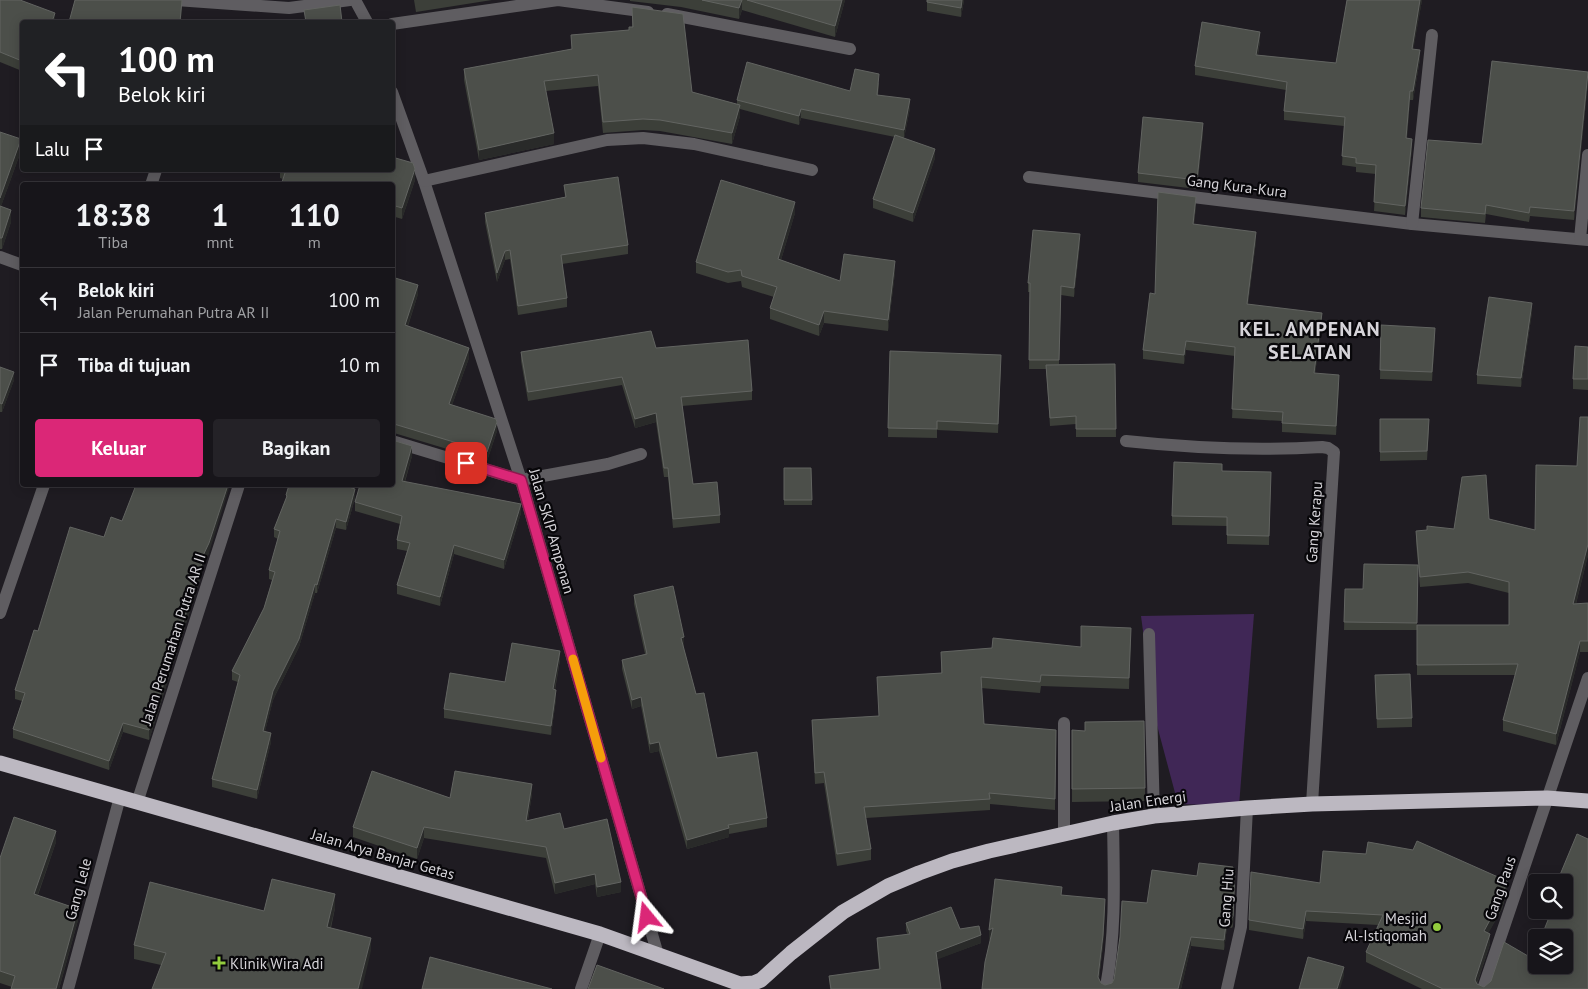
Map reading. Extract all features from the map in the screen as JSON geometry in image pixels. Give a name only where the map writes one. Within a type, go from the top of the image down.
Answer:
[{"type":"highway","name":"Jalan Arya Banjar Getas","points":[[0,763],[600,934],[747,986]]},
{"type":"highway","name":"Jalan Energi","points":[[747,986],[769,973],[790,953],[843,912],[888,886],[952,861],[1113,823],[1154,816],[1312,804],[1547,798],[1588,801]]},
{"type":"street","points":[[176,0],[288,8],[350,0]]},
{"type":"street","points":[[355,0],[366,20]]},
{"type":"street","points":[[395,24],[558,0],[687,17],[850,49]]},
{"type":"street","points":[[1412,224],[1432,35]]},
{"type":"street","name":"Jalan SKIP Ampenan","points":[[395,100],[424,181],[521,480],[658,955]]},
{"type":"street","points":[[424,181],[607,140],[643,138],[694,144],[812,170]]},
{"type":"street","points":[[1584,239],[1588,155]]},
{"type":"street","name":"Gang Kura-Kura","points":[[1028,177],[1412,224],[1584,239]]},
{"type":"street","points":[[0,257],[20,264]]},
{"type":"street","name":"Gang Kerapu","points":[[1126,441],[1171,446],[1279,450],[1328,448],[1334,452],[1312,804]]},
{"type":"street","points":[[395,443],[521,480],[608,464],[641,454]]},
{"type":"street","points":[[0,612],[43,487]]},
{"type":"street","name":"Jalan Perumahan Putra AR II","points":[[137,803],[238,487]]},
{"type":"street","points":[[1149,634],[1154,816]]},
{"type":"street","name":"Gang Paus","points":[[1483,989],[1588,678]]},
{"type":"street","points":[[1064,724],[1064,834]]},
{"type":"street","name":"Gang Lele","points":[[68,989],[120,797]]},
{"type":"street","name":"Gang Hiu","points":[[1227,989],[1241,927],[1247,808]]},
{"type":"street","points":[[1106,987],[1115,921],[1113,823]]},
{"type":"street","points":[[580,989],[600,934]]},
{"type":"shaded area","points":[[1254,614],[1239,806],[1178,804],[1154,714],[1141,616]]},
{"type":"building","points":[[0,0],[20,0],[55,13],[53,20],[20,20],[20,60],[0,52]]},
{"type":"building","points":[[75,0],[182,0],[180,20],[70,20]]},
{"type":"building","points":[[702,0],[742,0],[739,8]]},
{"type":"building","points":[[747,0],[842,0],[835,26]]},
{"type":"building","points":[[927,0],[962,0],[961,8],[927,2]]},
{"type":"building","points":[[1347,0],[1420,0],[1412,49],[1420,50],[1413,91],[1410,91],[1406,138],[1412,139],[1405,206],[1374,202],[1376,165],[1356,163],[1356,158],[1342,156],[1345,117],[1284,111],[1287,82],[1195,66],[1202,22],[1260,32],[1256,55],[1336,63]]},
{"type":"building","points":[[340,5],[342,20],[306,20],[304,10]]},
{"type":"building","points":[[632,7],[683,14],[692,92],[740,105],[732,133],[660,120],[643,119],[603,122],[598,75],[544,81],[554,133],[479,150],[464,69],[572,49],[571,35],[629,30],[629,27],[633,27]]},
{"type":"building","points":[[1492,61],[1588,72],[1574,211],[1530,207],[1529,213],[1486,205],[1485,214],[1421,208],[1428,140],[1482,144]]},
{"type":"building","points":[[747,62],[850,91],[855,69],[879,74],[877,95],[910,99],[904,130],[801,109],[799,116],[737,100]]},
{"type":"building","points":[[1143,117],[1203,123],[1197,180],[1138,173]]},
{"type":"building","points":[[0,132],[20,139],[20,142],[0,198]]},
{"type":"building","points":[[895,135],[935,149],[913,213],[873,199]]},
{"type":"building","points":[[395,158],[413,163],[415,169],[402,208],[395,206],[395,182],[282,182],[285,172],[395,172]]},
{"type":"building","points":[[618,177],[628,245],[561,255],[567,298],[518,306],[510,250],[505,251],[497,273],[485,213],[566,197],[564,185]]},
{"type":"building","points":[[721,180],[795,202],[778,259],[840,281],[844,254],[895,261],[888,320],[824,311],[819,325],[770,308],[777,287],[742,276],[741,270],[728,272],[696,262]]},
{"type":"building","points":[[1158,192],[1196,197],[1193,224],[1256,232],[1247,304],[1322,313],[1314,373],[1339,375],[1336,426],[1282,423],[1283,412],[1232,409],[1235,347],[1186,341],[1184,355],[1143,350],[1150,293],[1155,294]]},
{"type":"building","points":[[0,206],[11,210],[2,238],[0,238]]},
{"type":"building","points":[[1033,230],[1080,234],[1074,288],[1061,286],[1059,360],[1029,360],[1030,283],[1028,283]]},
{"type":"building","points":[[395,278],[418,285],[405,325],[469,348],[449,404],[496,419],[497,422],[487,452],[395,424]]},
{"type":"building","points":[[1489,297],[1532,303],[1521,378],[1477,375]]},
{"type":"building","points":[[1381,325],[1435,328],[1432,372],[1380,370]]},
{"type":"building","points":[[651,331],[656,348],[748,340],[752,391],[681,397],[693,484],[717,482],[720,515],[673,519],[668,468],[664,468],[656,413],[635,419],[622,377],[528,392],[521,352]]},
{"type":"building","points":[[1575,346],[1588,347],[1588,379],[1573,379]]},
{"type":"building","points":[[890,351],[1001,355],[998,424],[937,421],[937,429],[888,428]]},
{"type":"building","points":[[1115,364],[1116,429],[1076,429],[1076,416],[1050,418],[1046,365]]},
{"type":"building","points":[[0,367],[14,372],[2,404],[0,403]]},
{"type":"building","points":[[1580,417],[1588,417],[1588,544],[1573,604],[1588,603],[1588,641],[1580,641],[1556,734],[1503,720],[1518,664],[1417,665],[1417,625],[1509,625],[1509,582],[1468,572],[1420,577],[1416,531],[1427,530],[1427,526],[1454,529],[1462,477],[1486,475],[1489,519],[1535,530],[1536,465],[1577,466]]},
{"type":"building","points":[[1380,419],[1429,419],[1427,451],[1380,452]]},
{"type":"building","points":[[395,441],[412,446],[402,481],[521,504],[504,560],[454,545],[440,597],[397,585],[410,543],[397,540],[402,516],[355,502],[359,487],[395,487]]},
{"type":"building","points":[[1174,462],[1222,464],[1222,471],[1271,472],[1269,536],[1227,535],[1227,517],[1172,516]]},
{"type":"building","points":[[784,468],[811,468],[812,500],[784,500]]},
{"type":"building","points":[[135,487],[227,487],[209,543],[200,562],[202,563],[149,730],[123,723],[109,761],[13,729],[25,693],[15,690],[34,630],[38,631],[70,527],[104,537],[111,517],[122,521]]},
{"type":"building","points":[[288,487],[349,487],[355,489],[346,522],[336,519],[299,639],[273,691],[263,731],[271,733],[257,790],[212,779],[240,675],[232,671],[264,608],[275,572],[269,570],[280,531],[274,529]]},
{"type":"building","points":[[1364,564],[1418,565],[1417,623],[1344,622],[1345,589],[1363,589]]},
{"type":"building","points":[[673,586],[684,637],[681,638],[696,694],[704,693],[717,758],[757,752],[767,818],[728,825],[729,828],[687,840],[659,742],[650,744],[641,697],[632,700],[622,660],[647,654],[634,595]]},
{"type":"building","points":[[1081,626],[1131,628],[1129,678],[1041,675],[1040,682],[981,677],[984,724],[1056,730],[1055,799],[989,793],[990,799],[864,807],[871,849],[837,854],[824,772],[815,773],[812,720],[879,716],[877,677],[942,673],[941,652],[992,648],[993,638],[1081,647]]},
{"type":"building","points":[[512,643],[560,651],[553,689],[556,690],[551,726],[444,709],[450,673],[505,682]]},
{"type":"building","points":[[1410,674],[1412,718],[1377,719],[1375,675]]},
{"type":"building","points":[[1144,721],[1145,788],[1072,789],[1072,730],[1085,731],[1085,722]]},
{"type":"building","points":[[372,771],[450,798],[455,771],[532,784],[526,821],[560,813],[564,829],[607,819],[621,882],[597,887],[595,874],[555,883],[546,847],[424,827],[417,848],[353,827]]},
{"type":"building","points":[[14,817],[56,831],[34,894],[78,909],[56,989],[11,989],[15,976],[0,971],[0,858]]},
{"type":"building","points":[[1577,834],[1588,839],[1588,989],[1443,989],[1366,952],[1383,915],[1306,911],[1303,929],[1249,920],[1251,872],[1320,883],[1323,851],[1366,854],[1368,842],[1413,850],[1417,841],[1507,881],[1502,898],[1484,931],[1490,934],[1475,980],[1477,984],[1484,987],[1491,981],[1504,942],[1528,956],[1528,974],[1573,974],[1573,929],[1544,929],[1548,919],[1573,919],[1573,874],[1560,874]]},
{"type":"building","points":[[1199,863],[1233,867],[1235,869],[1233,916],[1232,918],[1227,917],[1224,940],[1191,937],[1178,989],[982,989],[985,962],[993,928],[989,930],[995,879],[1062,887],[1061,895],[1105,899],[1098,977],[1101,983],[1105,985],[1112,983],[1114,979],[1120,937],[1122,901],[1147,903],[1152,870],[1197,876]]},
{"type":"building","points":[[272,879],[335,894],[327,927],[371,938],[358,989],[152,989],[166,953],[134,945],[150,882],[264,911]]},
{"type":"building","points":[[951,907],[960,929],[979,926],[981,935],[936,952],[941,989],[831,989],[829,976],[880,969],[877,938],[910,934],[906,923]]},
{"type":"building","points":[[430,957],[552,989],[422,989]]},
{"type":"building","points":[[1308,957],[1344,967],[1337,989],[1299,989]]},
{"type":"building","points":[[597,965],[664,989],[588,989]]},
{"type":"slow traffic","points":[[573,659],[601,758]]},
{"type":"place","name":"Mesjid Al-Istiqomah","points":[[1437,927]]},
{"type":"place","name":"Klinik Wira Adi","points":[[219,963]]},
{"type":"district","name":"KEL. AMPENAN SELATAN","points":[[1310,340]]},
{"type":"route","points":[[466,463],[521,480],[647,917]]}]
